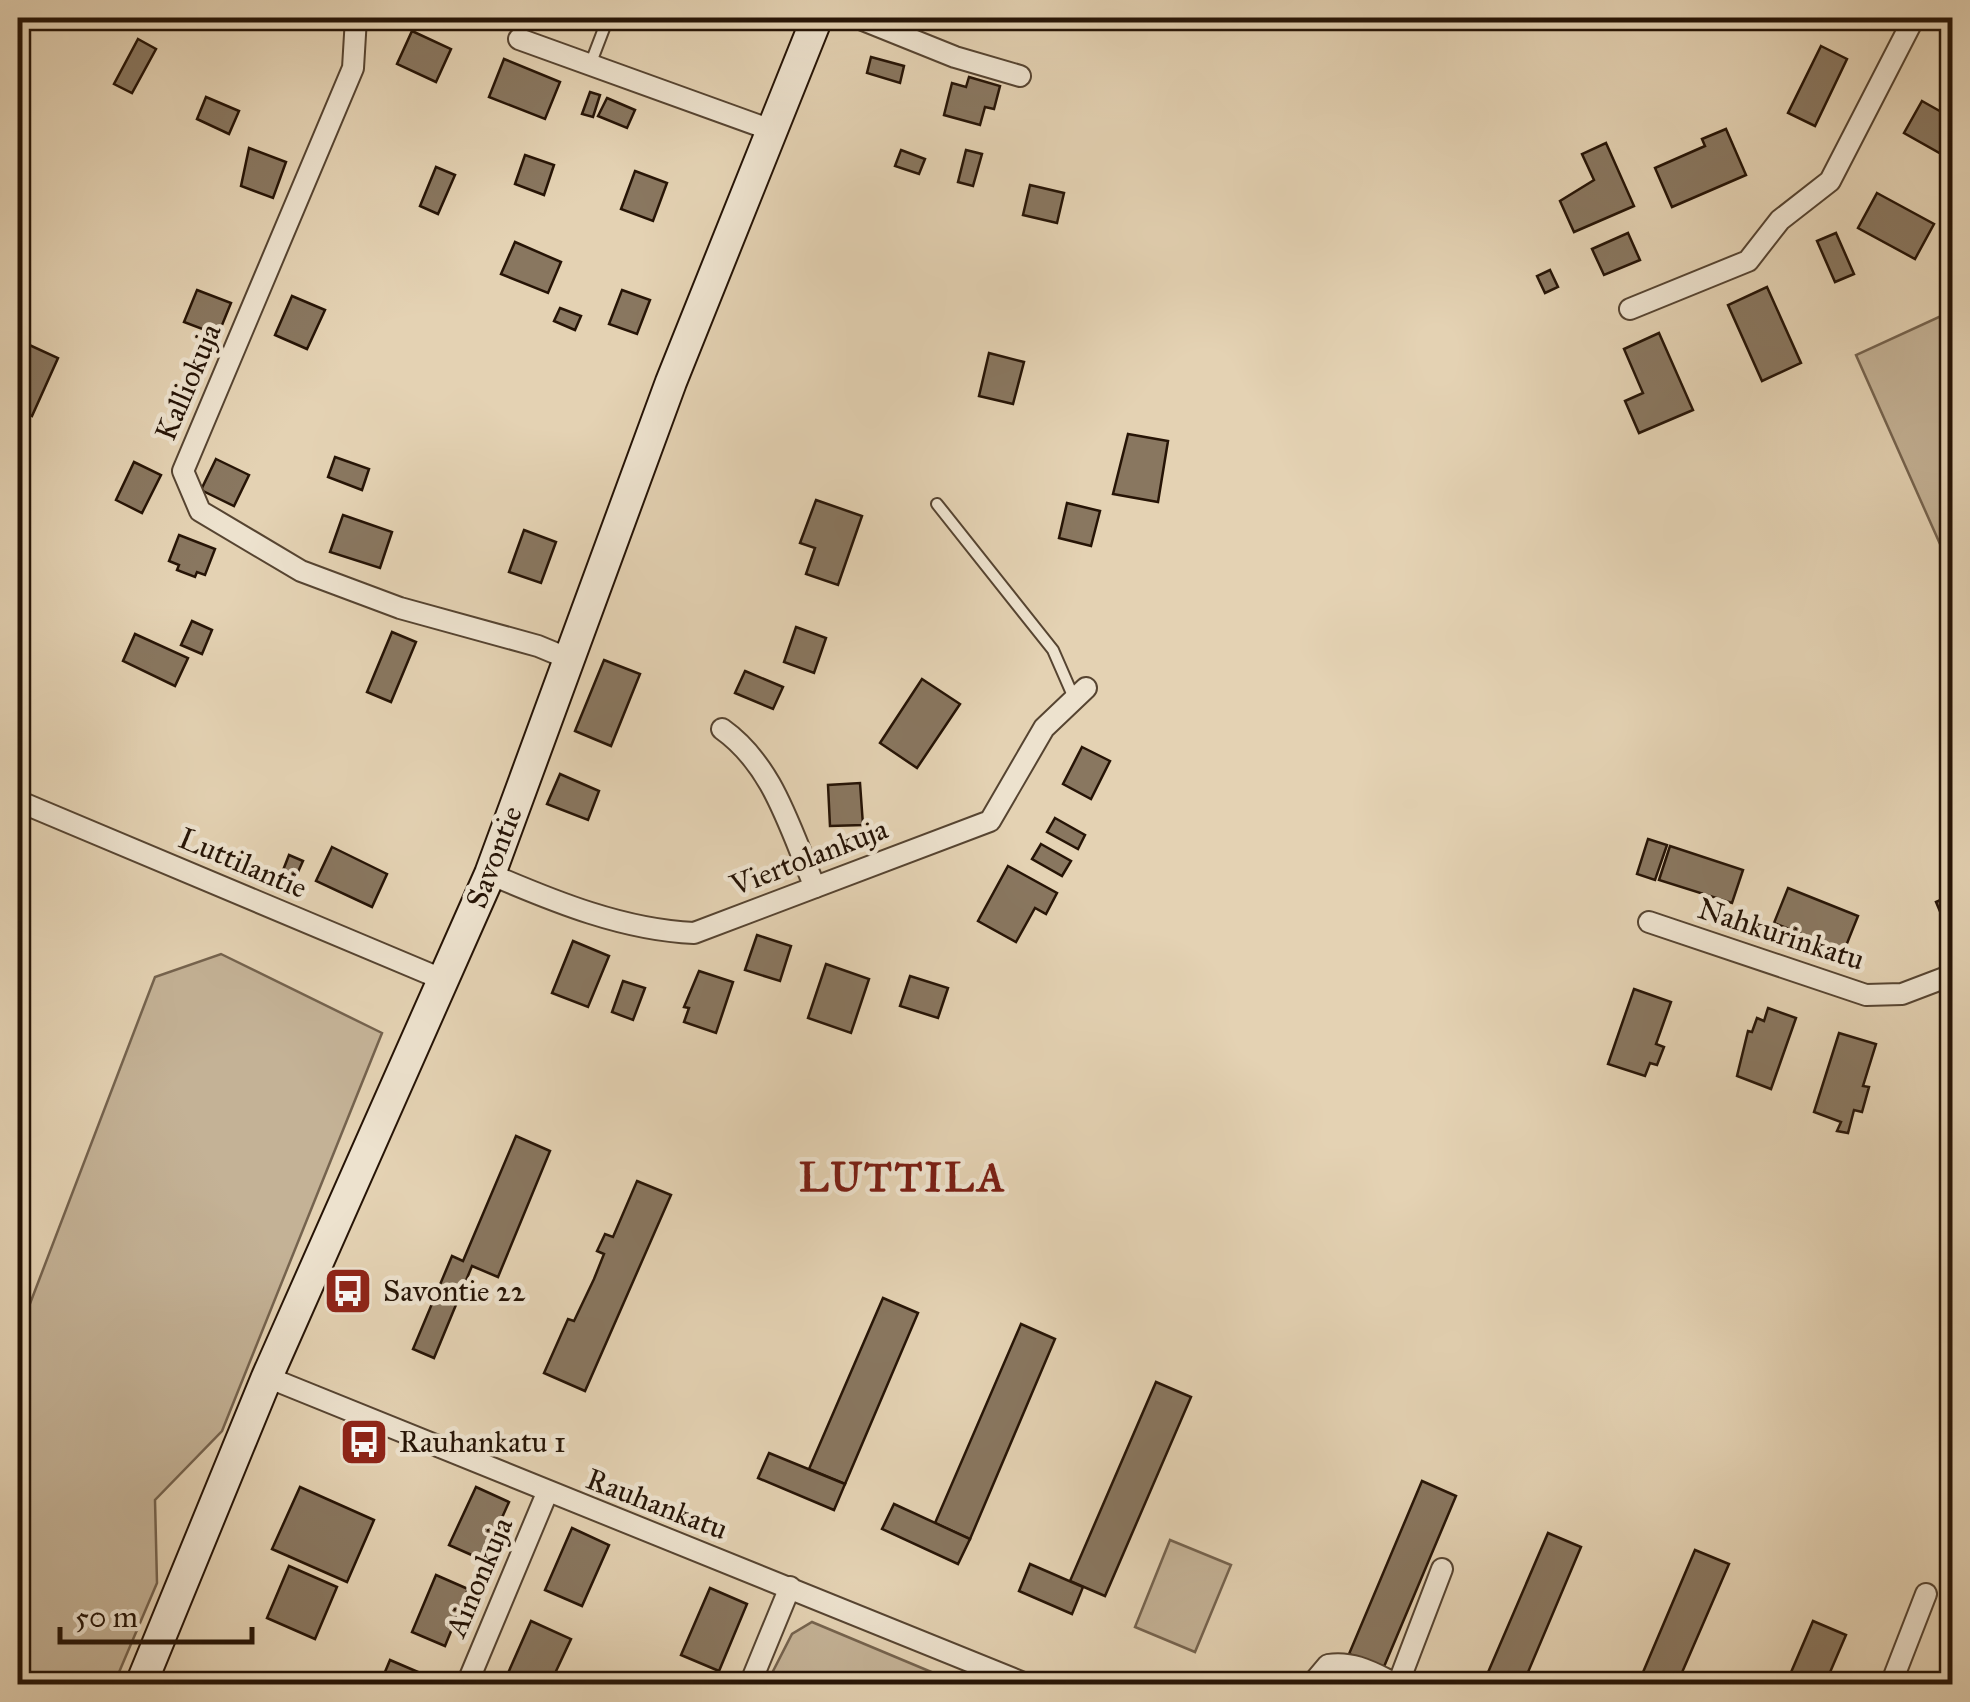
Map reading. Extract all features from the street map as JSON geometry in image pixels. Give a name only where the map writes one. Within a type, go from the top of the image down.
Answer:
[{"type":"street","name":"Kalliokuja","points":[[356,18],[353,68],[183,471],[200,511],[301,571],[400,608],[538,646],[567,658]]},
{"type":"street","name":"Savontie","points":[[141,1684],[267,1377],[490,874],[672,382],[817,18]]},
{"type":"street","points":[[858,18],[955,57],[1020,76]]},
{"type":"street","points":[[1630,309],[1748,260],[1780,220],[1830,181],[1914,18]]},
{"type":"street","points":[[518,39],[774,131]]},
{"type":"street","name":"Viertolankuja","points":[[490,874],[568,906],[694,933],[990,821],[1044,728],[1080,694]]},
{"type":"street","points":[[722,729],[747,747],[768,777],[814,888]]},
{"type":"street","name":"Luttilantie","points":[[18,801],[444,980]]},
{"type":"street","name":"Nahkurinkatu","points":[[1649,922],[1866,995],[1902,994],[1952,975]]},
{"type":"street","name":"Rauhankatu","points":[[267,1377],[1026,1684]]},
{"type":"street","name":"Ainonkuja","points":[[466,1684],[547,1493]]},
{"type":"street","points":[[1312,1684],[1328,1665],[1340,1663],[1355,1665],[1397,1684],[1442,1569]]},
{"type":"street","points":[[750,1684],[790,1587]]},
{"type":"street","points":[[1891,1684],[1926,1594]]},
{"type":"lane","points":[[590,65],[608,18]]},
{"type":"lane","points":[[937,504],[1053,650],[1080,694]]},
{"type":"shaded area","points":[[1952,311],[1952,571],[1856,355]]},
{"type":"shaded area","points":[[221,954],[382,1033],[222,1431],[155,1500],[157,1583],[114,1684],[18,1684],[18,1335],[155,977]]},
{"type":"shaded area","points":[[1170,1540],[1231,1565],[1195,1652],[1135,1627]]},
{"type":"shaded area","points":[[812,1622],[960,1684],[768,1681],[792,1634]]},
{"type":"building","points":[[1093,18],[1143,18],[1141,28],[1120,23],[1118,28],[1092,22]]},
{"type":"building","points":[[412,31],[451,49],[436,82],[397,64]]},
{"type":"building","points":[[138,39],[156,49],[132,93],[114,84]]},
{"type":"building","points":[[1821,46],[1847,59],[1815,126],[1788,113]]},
{"type":"building","points":[[871,57],[904,66],[900,83],[867,73]]},
{"type":"building","points":[[504,59],[560,82],[545,119],[489,97]]},
{"type":"building","points":[[969,77],[1000,86],[994,109],[985,107],[980,125],[944,115],[952,83],[966,87]]},
{"type":"building","points":[[590,92],[600,95],[593,117],[582,114]]},
{"type":"building","points":[[206,97],[239,111],[229,134],[197,119]]},
{"type":"building","points":[[607,98],[635,110],[627,128],[598,116]]},
{"type":"building","points":[[1922,101],[1952,118],[1952,160],[1904,133]]},
{"type":"building","points":[[1726,129],[1746,175],[1672,207],[1655,168],[1705,146],[1702,139]]},
{"type":"building","points":[[1606,143],[1634,206],[1574,232],[1560,201],[1594,180],[1582,154]]},
{"type":"building","points":[[249,148],[286,162],[273,198],[241,186]]},
{"type":"building","points":[[901,150],[925,159],[919,174],[895,166]]},
{"type":"building","points":[[966,150],[982,154],[973,186],[958,182]]},
{"type":"building","points":[[525,155],[554,165],[544,195],[515,184]]},
{"type":"building","points":[[436,167],[455,175],[438,214],[420,206]]},
{"type":"building","points":[[635,171],[667,183],[653,221],[621,209]]},
{"type":"building","points":[[1030,185],[1064,193],[1057,223],[1023,215]]},
{"type":"building","points":[[1877,193],[1934,224],[1915,259],[1858,228]]},
{"type":"building","points":[[1628,233],[1640,260],[1604,275],[1592,249]]},
{"type":"building","points":[[1836,233],[1854,274],[1835,282],[1817,241]]},
{"type":"building","points":[[515,242],[561,262],[548,293],[501,274]]},
{"type":"building","points":[[1550,270],[1558,287],[1545,293],[1537,276]]},
{"type":"building","points":[[1767,287],[1801,363],[1762,381],[1728,305]]},
{"type":"building","points":[[197,290],[231,303],[218,335],[184,322]]},
{"type":"building","points":[[622,290],[650,300],[637,334],[609,324]]},
{"type":"building","points":[[292,296],[325,310],[307,349],[275,335]]},
{"type":"building","points":[[560,308],[581,316],[575,330],[554,321]]},
{"type":"building","points":[[1659,333],[1693,410],[1639,433],[1625,401],[1643,393],[1624,349]]},
{"type":"building","points":[[25,343],[58,358],[32,416],[18,409],[18,358]]},
{"type":"building","points":[[989,353],[1024,362],[1013,404],[979,396]]},
{"type":"building","points":[[1128,434],[1168,441],[1158,502],[1113,494]]},
{"type":"building","points":[[335,457],[369,469],[362,490],[328,477]]},
{"type":"building","points":[[216,459],[249,475],[234,506],[201,490]]},
{"type":"building","points":[[134,462],[161,475],[142,513],[116,500]]},
{"type":"building","points":[[816,500],[862,516],[838,585],[806,574],[815,548],[800,543]]},
{"type":"building","points":[[1067,503],[1100,511],[1091,546],[1059,538]]},
{"type":"building","points":[[343,515],[392,532],[380,568],[330,552]]},
{"type":"building","points":[[524,530],[556,542],[541,583],[509,572]]},
{"type":"building","points":[[179,535],[215,549],[205,575],[197,572],[195,577],[177,570],[179,565],[169,561]]},
{"type":"building","points":[[192,621],[212,630],[202,654],[181,645]]},
{"type":"building","points":[[796,627],[826,638],[814,673],[784,662]]},
{"type":"building","points":[[392,632],[416,642],[391,702],[367,692]]},
{"type":"building","points":[[135,634],[188,658],[175,686],[123,661]]},
{"type":"building","points":[[604,660],[640,674],[611,746],[575,731]]},
{"type":"building","points":[[745,671],[783,687],[773,709],[735,693]]},
{"type":"building","points":[[922,679],[960,704],[917,768],[880,743]]},
{"type":"building","points":[[1082,747],[1110,761],[1091,799],[1063,784]]},
{"type":"building","points":[[560,774],[599,791],[588,820],[547,804]]},
{"type":"building","points":[[860,783],[863,825],[830,826],[828,785]]},
{"type":"building","points":[[1055,818],[1085,835],[1078,849],[1047,832]]},
{"type":"building","points":[[1648,839],[1667,845],[1655,880],[1637,874]]},
{"type":"building","points":[[1041,844],[1071,861],[1062,876],[1032,859]]},
{"type":"building","points":[[1670,846],[1743,870],[1732,903],[1659,880]]},
{"type":"building","points":[[332,847],[387,874],[372,907],[316,881]]},
{"type":"building","points":[[289,855],[303,861],[293,883],[280,878]]},
{"type":"building","points":[[1008,866],[1057,893],[1046,914],[1035,908],[1016,942],[978,921]]},
{"type":"building","points":[[1788,888],[1858,916],[1844,951],[1774,923]]},
{"type":"building","points":[[1952,895],[1952,932],[1949,933],[1936,902]]},
{"type":"building","points":[[757,935],[791,946],[780,981],[745,970]]},
{"type":"building","points":[[573,941],[609,956],[588,1007],[552,993]]},
{"type":"building","points":[[826,964],[869,979],[851,1033],[808,1018]]},
{"type":"building","points":[[699,971],[733,982],[716,1033],[684,1022],[689,1008],[684,1007]]},
{"type":"building","points":[[910,976],[948,988],[938,1018],[900,1006]]},
{"type":"building","points":[[623,981],[645,988],[633,1020],[612,1012]]},
{"type":"building","points":[[1634,989],[1671,1002],[1656,1044],[1664,1047],[1657,1065],[1650,1063],[1645,1076],[1608,1064]]},
{"type":"building","points":[[1768,1008],[1796,1018],[1771,1089],[1737,1076],[1748,1031],[1752,1032],[1757,1018],[1764,1021]]},
{"type":"building","points":[[1839,1033],[1876,1044],[1863,1086],[1869,1087],[1862,1112],[1854,1110],[1848,1133],[1837,1131],[1841,1122],[1814,1112]]},
{"type":"building","points":[[516,1136],[550,1151],[498,1277],[472,1266],[434,1358],[413,1349],[452,1256],[463,1261]]},
{"type":"building","points":[[637,1181],[671,1195],[585,1391],[544,1373],[568,1319],[574,1321],[594,1279],[604,1254],[597,1251],[605,1234],[613,1237]]},
{"type":"building","points":[[883,1298],[918,1313],[845,1484],[809,1469]]},
{"type":"building","points":[[1021,1324],[1055,1339],[970,1539],[935,1523]]},
{"type":"building","points":[[1156,1382],[1191,1397],[1105,1596],[1070,1581]]},
{"type":"building","points":[[769,1453],[845,1484],[834,1510],[758,1478]]},
{"type":"building","points":[[1422,1481],[1456,1496],[1383,1669],[1349,1654]]},
{"type":"building","points":[[300,1487],[374,1520],[347,1582],[272,1549]]},
{"type":"building","points":[[476,1487],[509,1502],[483,1560],[449,1545]]},
{"type":"building","points":[[894,1504],[970,1539],[958,1564],[882,1529]]},
{"type":"building","points":[[572,1528],[609,1545],[582,1606],[545,1590]]},
{"type":"building","points":[[1548,1533],[1581,1547],[1523,1684],[1483,1684]]},
{"type":"building","points":[[1695,1550],[1729,1564],[1677,1684],[1638,1684]]},
{"type":"building","points":[[1030,1564],[1083,1587],[1072,1614],[1019,1591]]},
{"type":"building","points":[[289,1566],[337,1587],[315,1639],[267,1618]]},
{"type":"building","points":[[436,1575],[468,1589],[445,1646],[412,1632]]},
{"type":"building","points":[[710,1588],[747,1604],[719,1671],[681,1655]]},
{"type":"building","points":[[531,1621],[571,1639],[550,1684],[516,1684],[505,1680]]},
{"type":"building","points":[[1813,1621],[1846,1635],[1825,1684],[1786,1684]]},
{"type":"building","points":[[390,1660],[432,1678],[429,1684],[380,1684]]},
{"type":"place","name":"Savontie 22","points":[[348,1291]]},
{"type":"place","name":"Rauhankatu 1","points":[[364,1442]]},
{"type":"district","name":"LUTTILA","points":[[903,1177]]}]
